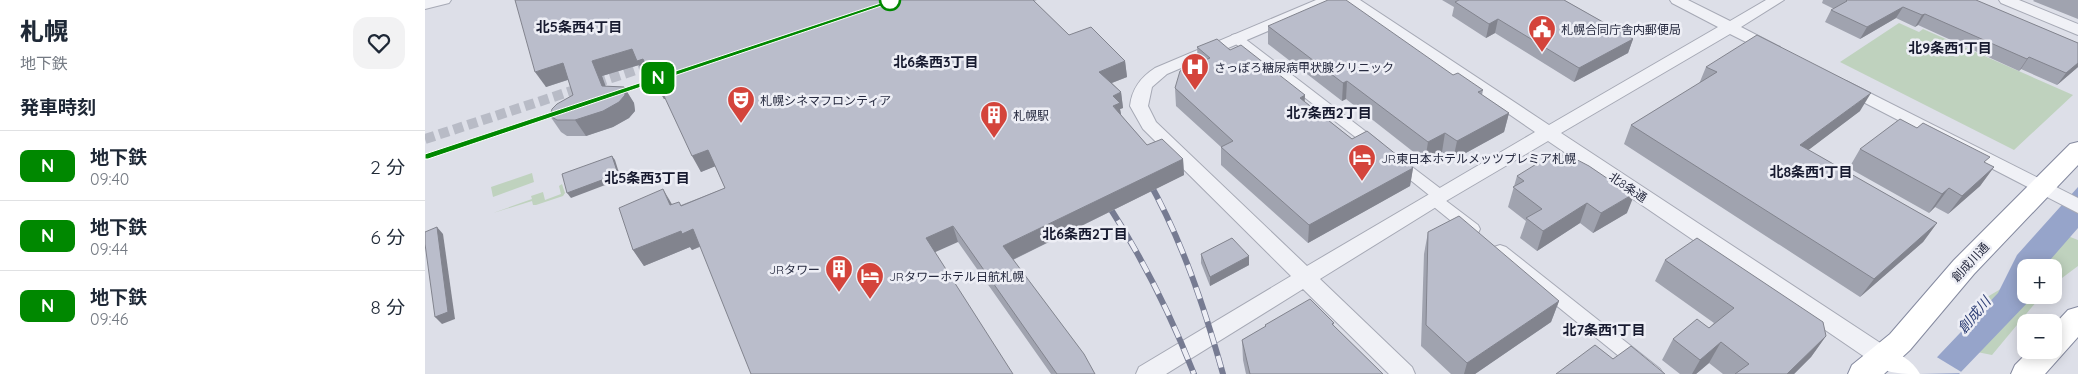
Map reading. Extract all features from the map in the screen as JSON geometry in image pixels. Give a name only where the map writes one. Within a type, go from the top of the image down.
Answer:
[{"type":"highway","name":"創成川通","points":[[1873,366],[1900,342],[1964,267],[2062,197],[2078,150]]},
{"type":"highway","points":[[2062,335],[2078,318]]},
{"type":"highway","points":[[2027,374],[2041,359]]},
{"type":"main road","name":"北8条通","points":[[1873,366],[1907,374]]},
{"type":"street","points":[[425,5],[444,0]]},
{"type":"street","points":[[1329,0],[1171,66],[1153,76],[1142,89],[1139,106],[1149,125],[1404,374]]},
{"type":"street","name":"北8条通","points":[[1350,0],[1548,133],[1873,366]]},
{"type":"street","points":[[1677,0],[1786,56]]},
{"type":"street","points":[[1147,374],[1437,198],[1777,0]]},
{"type":"street","points":[[2006,0],[2078,30]]},
{"type":"street","points":[[1236,38],[1437,198],[1486,241],[1654,374]]},
{"type":"street","points":[[1828,77],[2062,197]]},
{"type":"green space","points":[[1899,23],[1919,32],[1923,29],[2073,95],[2014,150],[1840,62]]},
{"type":"green space","points":[[532,173],[534,182],[493,197],[491,187]]},
{"type":"green space","points":[[562,184],[565,193],[563,196],[536,205],[533,205],[532,201],[493,213],[532,199],[531,196],[543,192],[545,200],[561,194],[559,186]]},
{"type":"green space","points":[[2060,233],[2078,240],[2078,266],[2062,278],[2062,259],[2033,259]]},
{"type":"green space","points":[[2017,274],[2017,304],[2034,304],[2026,314],[2017,314],[2017,325],[1992,355],[1962,349],[1972,306],[2004,287]]},
{"type":"water","points":[[2078,187],[2078,228],[2051,259],[2017,259],[2017,304],[2026,304],[1959,374],[1921,374],[1998,293],[2017,255]]},
{"type":"pier","points":[[1935,356],[1963,373],[1919,374]]},
{"type":"building","points":[[515,0],[1033,0],[1069,35],[1091,27],[1125,61],[1099,72],[1121,92],[1113,96],[1120,103],[1113,106],[1147,145],[1162,139],[1183,159],[1003,246],[1084,354],[1095,374],[1057,374],[953,226],[926,238],[1013,374],[751,374],[693,229],[682,234],[681,231],[633,250],[619,208],[663,189],[670,205],[679,202],[681,206],[725,188],[708,150],[692,156],[658,83],[655,84],[643,59],[637,61],[632,49],[592,61],[602,86],[624,87],[625,95],[619,102],[603,111],[575,120],[557,120],[550,116],[552,109],[557,104],[573,95],[563,63],[535,72]]},
{"type":"building","points":[[1328,0],[1346,0],[1453,75],[1458,73],[1483,90],[1478,92],[1509,113],[1457,141],[1445,133],[1428,142],[1347,81],[1343,83],[1268,26]]},
{"type":"building","points":[[1459,0],[1564,0],[1633,39],[1579,68],[1498,19],[1489,24],[1455,2]]},
{"type":"building","points":[[1846,0],[1976,0],[2078,43],[2078,63],[2066,73],[2029,57],[2027,59],[1925,14],[1922,15],[1903,7],[1867,27],[1831,10]]},
{"type":"building","points":[[1757,35],[1871,93],[1800,145],[1937,223],[1874,279],[1631,125],[1717,72],[1706,67]]},
{"type":"building","points":[[1217,39],[1230,50],[1241,45],[1305,95],[1300,98],[1352,139],[1367,131],[1413,168],[1309,225],[1221,147],[1233,141],[1175,88],[1180,71],[1210,58],[1197,47]]},
{"type":"building","points":[[1900,119],[1917,128],[1923,123],[1990,157],[1984,162],[1994,167],[1962,196],[1949,188],[1942,194],[1860,149]]},
{"type":"building","points":[[1566,154],[1589,166],[1617,185],[1620,183],[1635,193],[1601,213],[1587,203],[1543,231],[1526,218],[1542,209],[1513,187],[1524,181],[1517,176],[1538,163]]},
{"type":"building","points":[[612,156],[618,174],[567,193],[562,174]]},
{"type":"building","points":[[1459,216],[1559,301],[1467,363],[1426,325],[1428,232]]},
{"type":"building","points":[[437,227],[448,312],[435,317],[425,232]]},
{"type":"building","points":[[1232,238],[1249,256],[1210,277],[1201,254]]},
{"type":"building","points":[[1697,238],[1823,322],[1826,336],[1787,374],[1735,374],[1749,364],[1721,342],[1700,360],[1673,339],[1697,319],[1709,328],[1734,308],[1665,260]]},
{"type":"building","points":[[1310,299],[1334,323],[1332,324],[1383,374],[1250,374],[1242,340]]},
{"type":"building","points":[[1595,345],[1613,359],[1631,346],[1665,374],[1556,374]]},
{"type":"tunnel","points":[[425,139],[654,64]]},
{"type":"railway","points":[[1147,178],[1160,201],[1191,274],[1223,374]]},
{"type":"railway","points":[[1105,200],[1131,242],[1154,285],[1194,374]]},
{"type":"metro line","name":"N","points":[[425,156],[890,0]]},
{"type":"place","name":"札幌合同庁舎内郵便局","points":[[1542,53]]},
{"type":"place","name":"さっぽろ糖尿病甲状腺クリニック","points":[[1195,91]]},
{"type":"place","name":"札幌シネマフロンティア","points":[[741,124]]},
{"type":"place","name":"札幌駅","points":[[994,139]]},
{"type":"place","name":"JR東日本ホテルメッツプレミア札幌","points":[[1362,182]]},
{"type":"place","name":"JRタワー","points":[[839,293]]},
{"type":"place","name":"JRタワーホテル日航札幌","points":[[870,300]]},
{"type":"district","name":"北5条西4丁目","points":[[579,27]]},
{"type":"district","name":"北9条西1丁目","points":[[1950,48]]},
{"type":"district","name":"北6条西3丁目","points":[[936,62]]},
{"type":"district","name":"北7条西2丁目","points":[[1329,113]]},
{"type":"district","name":"北8条西1丁目","points":[[1811,172]]},
{"type":"district","name":"北5条西3丁目","points":[[647,178]]},
{"type":"district","name":"北6条西2丁目","points":[[1085,234]]},
{"type":"district","name":"北7条西1丁目","points":[[1604,330]]},
{"type":"water label","name":"創成川","points":[[1974,315]]}]
